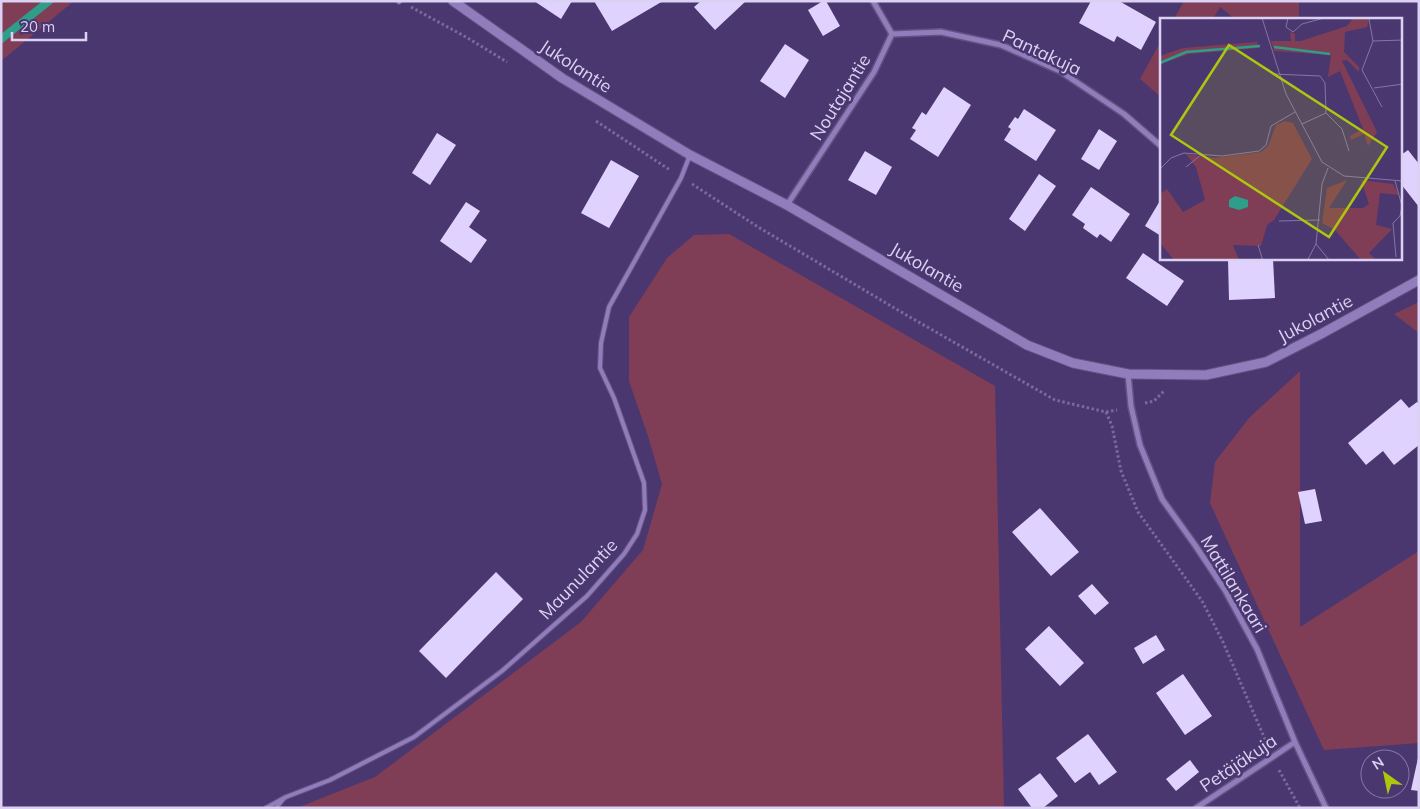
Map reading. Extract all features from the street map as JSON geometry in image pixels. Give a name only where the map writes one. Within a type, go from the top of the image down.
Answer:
[{"type":"street","name":"Jukolantie","points":[[453,1],[562,78],[690,155],[787,205],[1027,344],[1072,362],[1128,374],[1206,376],[1266,362],[1419,280]]},
{"type":"street","points":[[873,1],[892,34]]},
{"type":"street","name":"Pantakuja","points":[[892,34],[941,32],[1001,45],[1060,71],[1124,114],[1160,145]]},
{"type":"street","name":"Noutajantie","points":[[787,205],[874,72],[892,34]]},
{"type":"street","name":"Mattilankaari","points":[[1128,374],[1131,406],[1140,445],[1162,499],[1196,545],[1257,649],[1326,808]]},
{"type":"street","name":"Petäjäkuja","points":[[1196,808],[1296,742]]},
{"type":"lane","name":"Maunulantie","points":[[266,808],[286,797],[330,780],[414,737],[502,671],[587,596],[629,548],[637,534],[645,510],[644,483],[614,398],[600,368],[601,343],[609,307],[682,178],[690,155]]},
{"type":"lane","points":[[276,808],[286,797]]},
{"type":"path","points":[[400,1],[466,37],[515,67]]},
{"type":"path","points":[[594,119],[766,232],[1055,400],[1106,412],[1154,401],[1181,375]]},
{"type":"path","points":[[1106,412],[1112,426],[1121,471],[1138,512],[1202,601],[1223,642],[1272,757],[1300,808]]},
{"type":"shaded area","points":[[1,1],[74,1],[1,61]]},
{"type":"shaded area","points":[[1184,1],[1299,1],[1299,18],[1234,18],[1220,7],[1214,18],[1175,18]]},
{"type":"shaded area","points":[[1160,43],[1160,96],[1140,79]]},
{"type":"shaded area","points":[[729,234],[995,386],[1004,808],[297,808],[375,777],[581,622],[643,550],[662,484],[629,381],[629,317],[667,258],[694,235]]},
{"type":"shaded area","points":[[1419,302],[1419,333],[1394,314]]},
{"type":"shaded area","points":[[1300,371],[1300,627],[1419,551],[1419,743],[1324,750],[1210,503],[1215,462],[1249,418]]},
{"type":"building","points":[[534,1],[572,1],[561,19]]},
{"type":"building","points":[[594,1],[663,1],[612,31]]},
{"type":"building","points":[[701,1],[746,1],[715,30],[694,7]]},
{"type":"building","points":[[826,1],[840,26],[823,36],[808,10]]},
{"type":"building","points":[[1091,1],[1119,1],[1156,22],[1141,50],[1117,36],[1114,42],[1079,23]]},
{"type":"building","points":[[785,44],[809,60],[785,98],[760,81]]},
{"type":"building","points":[[944,87],[971,105],[938,157],[910,139],[916,130],[912,128],[922,112],[926,115]]},
{"type":"building","points":[[1024,109],[1056,130],[1036,161],[1004,140],[1011,129],[1008,127],[1015,117],[1018,119]]},
{"type":"building","points":[[1099,129],[1117,141],[1099,170],[1081,159]]},
{"type":"building","points":[[437,133],[456,145],[430,185],[412,173]]},
{"type":"building","points":[[1408,150],[1419,164],[1419,207],[1402,185],[1402,154]]},
{"type":"building","points":[[865,151],[892,167],[876,195],[848,180]]},
{"type":"building","points":[[611,160],[639,176],[609,228],[581,213]]},
{"type":"building","points":[[1039,174],[1056,186],[1025,231],[1009,219]]},
{"type":"building","points":[[1091,187],[1130,214],[1111,242],[1100,234],[1097,238],[1083,228],[1085,224],[1072,215]]},
{"type":"building","points":[[1160,201],[1160,235],[1145,226]]},
{"type":"building","points":[[466,202],[480,211],[469,227],[487,240],[471,263],[440,241]]},
{"type":"building","points":[[1143,253],[1184,281],[1167,306],[1126,278]]},
{"type":"building","points":[[1228,260],[1273,260],[1275,298],[1229,300]]},
{"type":"building","points":[[1401,399],[1409,408],[1417,402],[1419,404],[1419,445],[1394,465],[1383,451],[1366,465],[1348,443]]},
{"type":"building","points":[[1315,489],[1322,521],[1305,524],[1298,492]]},
{"type":"building","points":[[1040,508],[1079,552],[1051,576],[1012,532]]},
{"type":"building","points":[[496,572],[523,599],[446,678],[419,651]]},
{"type":"building","points":[[1092,584],[1109,603],[1095,615],[1078,596]]},
{"type":"building","points":[[1049,626],[1084,663],[1060,686],[1025,649]]},
{"type":"building","points":[[1156,635],[1165,650],[1143,664],[1134,648]]},
{"type":"building","points":[[1183,674],[1212,716],[1185,735],[1156,693]]},
{"type":"building","points":[[1088,734],[1117,772],[1099,785],[1090,772],[1075,783],[1056,758]]},
{"type":"building","points":[[1419,758],[1419,791],[1411,790]]},
{"type":"building","points":[[1190,760],[1199,772],[1176,791],[1166,779]]},
{"type":"building","points":[[1040,773],[1058,796],[1043,808],[1032,808],[1018,789]]},
{"type":"waterway","points":[[1,39],[49,1]]}]
